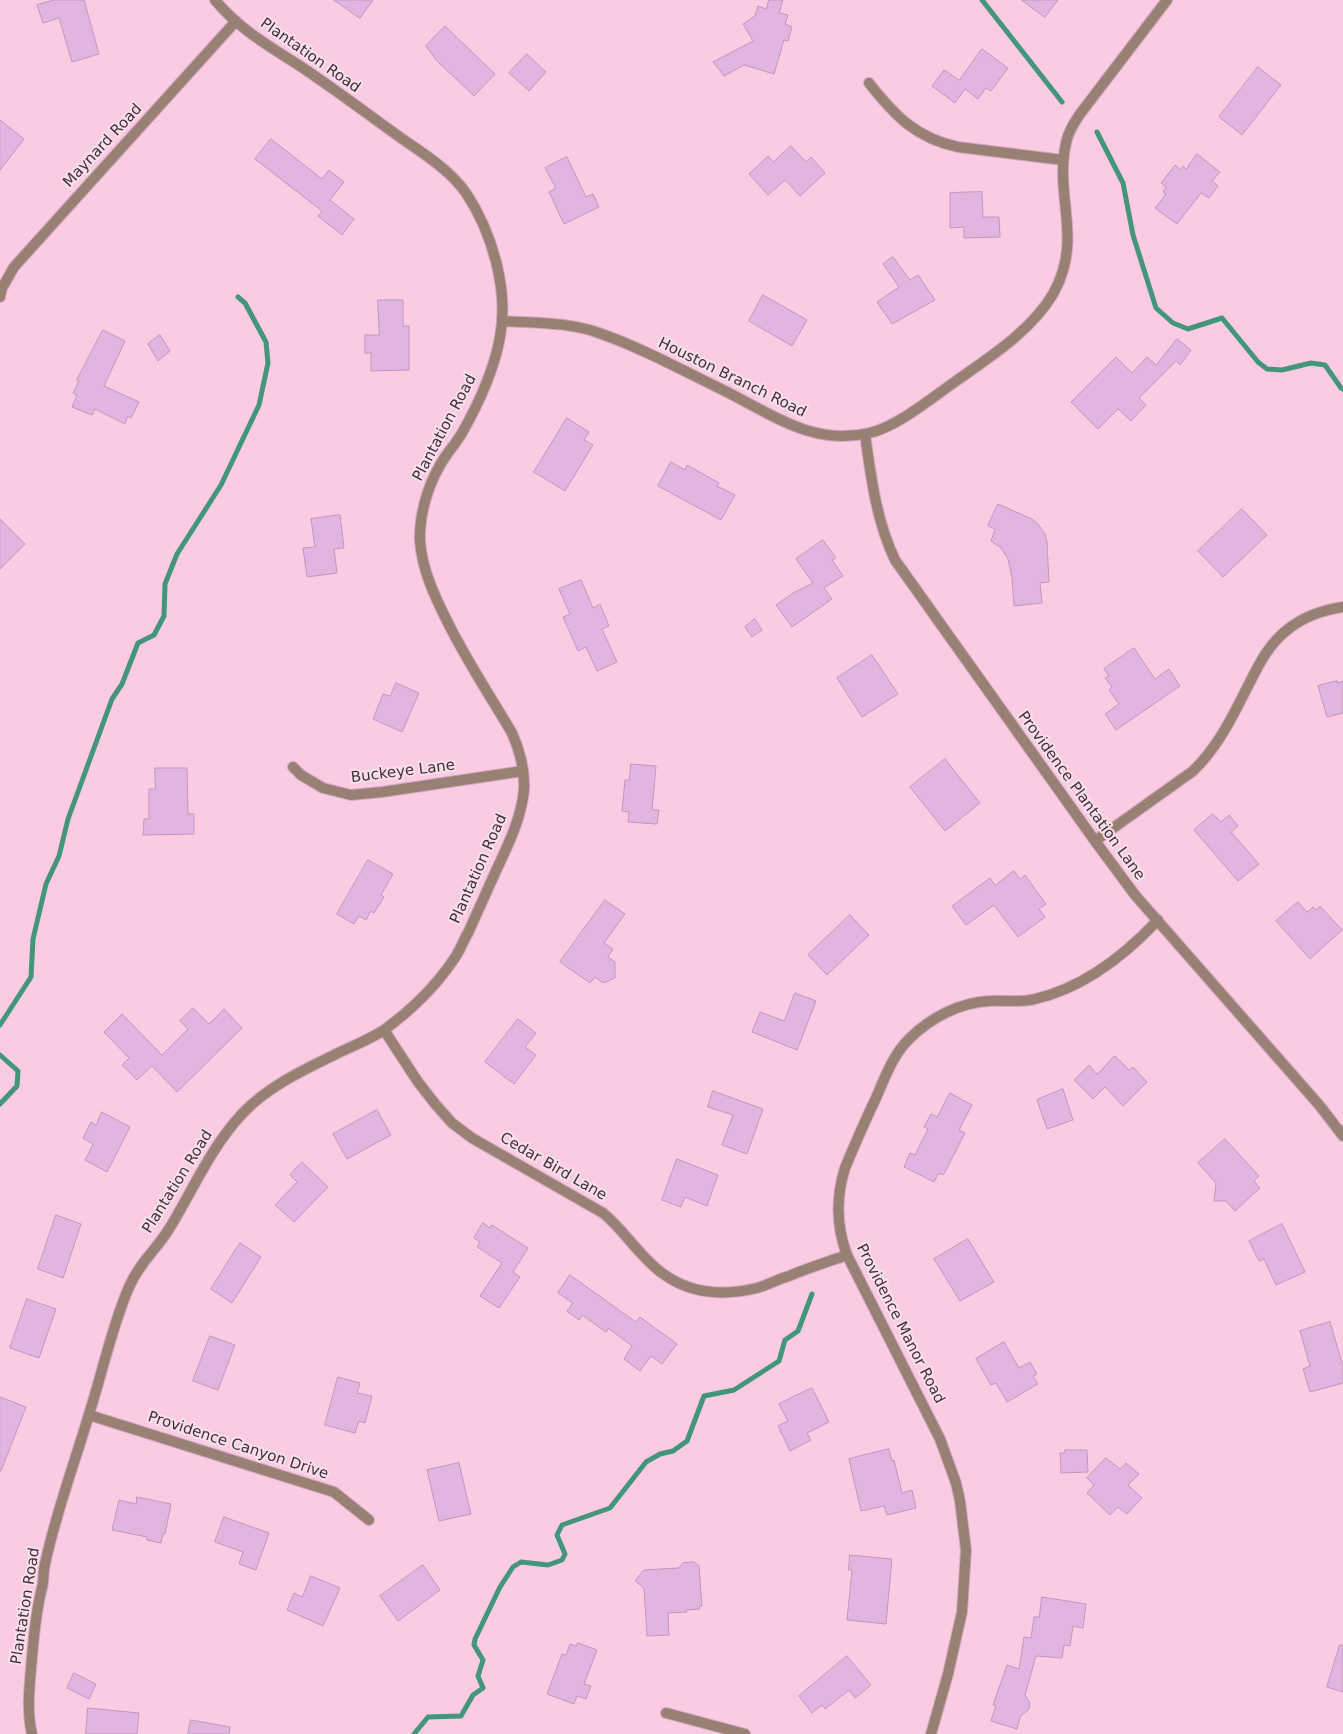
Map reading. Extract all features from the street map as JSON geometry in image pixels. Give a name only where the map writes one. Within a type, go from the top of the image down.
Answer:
[{"type":"street","name":"Plantation Road","points":[[32,1734],[30,1726],[30,1681],[35,1622],[42,1588],[44,1566],[73,1462],[118,1318],[128,1289],[138,1269],[162,1240],[213,1151],[242,1114],[290,1077],[384,1030],[416,1003],[456,957],[513,833],[519,816],[524,790],[523,771],[518,745],[460,647],[435,597],[421,553],[420,539],[422,517],[429,488],[439,466],[461,434],[484,392],[500,337],[502,321],[500,284],[494,251],[481,218],[466,193],[454,178],[424,154],[298,64],[270,47],[236,21],[215,0]]},
{"type":"street","name":"Houston Branch Road","points":[[502,321],[563,325],[597,332],[620,341],[726,392],[794,427],[815,434],[851,436],[887,427],[982,363],[1011,340],[1042,310],[1059,283],[1068,251],[1069,235],[1063,182],[1063,160],[1070,130],[1080,114],[1167,0]]},
{"type":"street","name":"Maynard Road","points":[[0,297],[2,282],[14,267],[236,21]]},
{"type":"street","points":[[869,83],[892,112],[914,130],[935,141],[958,147],[1063,160]]},
{"type":"street","name":"Providence Plantation Lane","points":[[865,434],[880,523],[895,560],[1135,895],[1320,1106],[1343,1136]]},
{"type":"street","points":[[1095,841],[1193,771],[1204,760],[1223,734],[1268,651],[1282,634],[1306,618],[1343,606]]},
{"type":"street","name":"Buckeye Lane","points":[[293,767],[301,775],[323,788],[350,795],[523,771]]},
{"type":"street","name":"Providence Manor Road","points":[[931,1734],[948,1674],[962,1612],[966,1550],[960,1501],[956,1483],[940,1439],[847,1255],[839,1230],[840,1185],[845,1168],[890,1066],[908,1039],[929,1021],[966,1005],[987,1001],[1034,1000],[1063,990],[1095,974],[1123,954],[1158,920]]},
{"type":"street","name":"Cedar Bird Lane","points":[[384,1030],[418,1082],[452,1123],[472,1138],[603,1213],[636,1250],[662,1273],[672,1279],[704,1292],[739,1292],[847,1255]]},
{"type":"street","name":"Providence Canyon Drive","points":[[89,1414],[334,1492],[370,1520]]},
{"type":"street","points":[[666,1713],[745,1734]]},
{"type":"building","points":[[54,0],[84,0],[99,54],[72,62],[59,18],[43,23],[37,5]]},
{"type":"building","points":[[334,0],[373,0],[360,18]]},
{"type":"building","points":[[769,0],[783,0],[779,13],[788,15],[785,24],[792,27],[788,41],[784,40],[774,74],[744,65],[724,76],[713,62],[753,41],[743,24],[755,16],[758,6],[766,9]]},
{"type":"building","points":[[1022,0],[1058,0],[1045,17]]},
{"type":"building","points":[[445,26],[495,74],[474,96],[436,60],[426,46]]},
{"type":"building","points":[[982,49],[1008,68],[991,91],[986,88],[978,99],[965,89],[955,103],[932,86],[944,70],[959,80]]},
{"type":"building","points":[[527,54],[546,72],[529,91],[509,73]]},
{"type":"building","points":[[1258,67],[1281,85],[1242,135],[1219,117]]},
{"type":"building","points":[[0,120],[24,139],[0,170]]},
{"type":"building","points":[[271,139],[322,179],[329,170],[344,182],[330,200],[354,219],[342,235],[318,216],[322,211],[255,159]]},
{"type":"building","points":[[791,146],[806,162],[811,157],[825,173],[800,196],[785,180],[768,195],[749,174],[768,156],[773,162]]},
{"type":"building","points":[[1197,154],[1220,172],[1212,181],[1218,186],[1209,198],[1201,193],[1177,224],[1155,208],[1166,194],[1163,192],[1166,187],[1161,183],[1175,165],[1181,170],[1183,166],[1186,169]]},
{"type":"building","points":[[567,157],[586,197],[593,194],[599,207],[564,224],[549,192],[556,188],[545,168]]},
{"type":"building","points":[[982,192],[983,217],[999,217],[1000,237],[964,238],[964,227],[950,228],[950,193]]},
{"type":"building","points":[[893,257],[910,280],[918,275],[935,300],[892,324],[877,302],[899,287],[883,264]]},
{"type":"building","points":[[763,295],[807,320],[792,346],[749,321]]},
{"type":"building","points":[[378,300],[403,300],[403,326],[409,326],[409,370],[371,371],[371,353],[365,353],[365,335],[379,335]]},
{"type":"building","points":[[103,330],[125,341],[104,386],[139,402],[131,418],[128,416],[125,424],[95,409],[92,415],[72,407],[77,395],[73,393],[79,381],[77,380]]},
{"type":"building","points":[[160,335],[170,351],[158,361],[148,344]]},
{"type":"building","points":[[1177,339],[1191,350],[1180,365],[1176,361],[1139,398],[1146,405],[1131,421],[1118,409],[1098,429],[1071,402],[1116,357],[1132,373],[1147,357],[1156,365]]},
{"type":"building","points":[[567,418],[589,432],[584,440],[593,445],[565,491],[534,472]]},
{"type":"building","points":[[671,462],[685,470],[687,465],[719,483],[717,486],[735,495],[721,520],[658,486]]},
{"type":"building","points":[[998,504],[1032,519],[1045,534],[1049,582],[1040,583],[1042,603],[1014,606],[1012,578],[1008,559],[1001,548],[991,541],[995,529],[988,526]]},
{"type":"building","points":[[1242,509],[1267,535],[1223,577],[1198,551]]},
{"type":"building","points":[[340,515],[344,548],[334,549],[337,573],[307,577],[303,548],[315,547],[311,519]]},
{"type":"building","points":[[0,519],[25,544],[0,569]]},
{"type":"building","points":[[823,540],[836,558],[832,560],[843,576],[824,588],[832,599],[792,627],[776,605],[793,593],[813,583],[796,559]]},
{"type":"building","points":[[581,580],[593,608],[600,604],[609,626],[602,629],[617,662],[597,671],[586,647],[578,651],[563,617],[570,614],[559,589]]},
{"type":"building","points":[[755,619],[762,630],[752,637],[745,627]]},
{"type":"building","points":[[1134,648],[1155,679],[1169,669],[1180,686],[1116,730],[1105,714],[1119,704],[1109,690],[1112,687],[1105,678],[1109,676],[1104,669]]},
{"type":"building","points":[[872,655],[898,694],[862,717],[837,678]]},
{"type":"building","points":[[1337,681],[1337,683],[1343,681],[1343,713],[1327,717],[1318,686]]},
{"type":"building","points":[[396,683],[419,693],[402,732],[373,719],[383,694],[390,696]]},
{"type":"building","points":[[945,759],[980,803],[945,831],[910,787]]},
{"type":"building","points":[[631,764],[656,766],[652,810],[659,810],[657,824],[628,822],[629,812],[622,811],[625,780],[629,780]]},
{"type":"building","points":[[155,768],[187,768],[188,814],[194,814],[194,834],[143,835],[144,819],[149,819],[149,789],[155,789]]},
{"type":"building","points":[[1213,814],[1221,822],[1229,815],[1238,826],[1231,832],[1259,864],[1238,881],[1194,830]]},
{"type":"building","points":[[368,860],[393,874],[381,895],[384,897],[374,913],[371,911],[366,920],[359,916],[354,924],[337,914]]},
{"type":"building","points":[[1014,871],[1020,879],[1025,875],[1046,904],[1039,909],[1045,917],[1018,937],[994,905],[966,925],[952,906],[990,878],[995,885]]},
{"type":"building","points":[[605,900],[625,914],[604,943],[613,949],[608,957],[615,962],[615,978],[603,983],[595,977],[590,983],[560,962]]},
{"type":"building","points":[[1298,902],[1307,912],[1313,907],[1316,910],[1320,906],[1342,930],[1310,959],[1276,921]]},
{"type":"building","points":[[850,915],[869,935],[827,975],[808,955]]},
{"type":"building","points":[[795,993],[816,1001],[797,1050],[752,1032],[760,1012],[784,1021]]},
{"type":"building","points":[[193,1008],[209,1024],[224,1009],[242,1028],[177,1092],[152,1066],[137,1080],[122,1065],[129,1058],[104,1032],[122,1014],[162,1055],[188,1029],[180,1021]]},
{"type":"building","points":[[518,1019],[536,1033],[525,1047],[536,1055],[514,1084],[485,1062]]},
{"type":"building","points":[[1115,1056],[1129,1070],[1133,1067],[1147,1082],[1123,1106],[1105,1087],[1093,1099],[1074,1080],[1089,1065],[1097,1074]]},
{"type":"building","points":[[1063,1089],[1073,1120],[1047,1129],[1037,1100]]},
{"type":"building","points":[[713,1091],[763,1109],[747,1154],[722,1145],[733,1115],[708,1107]]},
{"type":"building","points":[[950,1093],[972,1105],[959,1130],[965,1133],[944,1174],[938,1174],[934,1182],[904,1167],[910,1153],[915,1155],[928,1129],[924,1127],[931,1114],[937,1117]]},
{"type":"building","points":[[377,1110],[391,1135],[347,1159],[333,1134]]},
{"type":"building","points":[[102,1112],[130,1127],[107,1172],[85,1160],[93,1144],[83,1138],[91,1122],[96,1125]]},
{"type":"building","points":[[1225,1139],[1259,1176],[1254,1181],[1260,1188],[1235,1211],[1226,1201],[1214,1201],[1216,1183],[1198,1163]]},
{"type":"building","points":[[677,1159],[718,1175],[707,1206],[685,1197],[681,1207],[662,1200]]},
{"type":"building","points":[[302,1162],[328,1187],[294,1222],[275,1205],[297,1182],[290,1175]]},
{"type":"building","points":[[56,1215],[81,1224],[63,1278],[38,1269]]},
{"type":"building","points":[[483,1223],[490,1228],[492,1225],[528,1248],[513,1272],[520,1277],[499,1308],[480,1296],[502,1263],[477,1247],[480,1242],[474,1238]]},
{"type":"building","points":[[1282,1224],[1305,1272],[1276,1285],[1264,1259],[1259,1261],[1249,1241]]},
{"type":"building","points":[[968,1239],[994,1282],[960,1301],[934,1259]]},
{"type":"building","points":[[240,1243],[261,1257],[232,1303],[211,1289]]},
{"type":"building","points":[[570,1275],[636,1322],[640,1317],[677,1344],[662,1364],[651,1356],[640,1371],[624,1359],[632,1346],[608,1328],[606,1332],[582,1315],[579,1320],[567,1311],[573,1303],[558,1293]]},
{"type":"building","points":[[27,1299],[56,1309],[39,1358],[10,1348]]},
{"type":"building","points":[[1330,1322],[1343,1366],[1343,1383],[1310,1392],[1303,1369],[1310,1366],[1300,1331]]},
{"type":"building","points":[[210,1336],[235,1345],[218,1390],[193,1381]]},
{"type":"building","points":[[1004,1342],[1019,1368],[1030,1362],[1037,1374],[1033,1376],[1038,1384],[1007,1402],[996,1383],[991,1385],[976,1359]]},
{"type":"building","points":[[338,1377],[360,1383],[357,1393],[372,1396],[365,1423],[359,1421],[355,1433],[325,1425]]},
{"type":"building","points":[[812,1388],[829,1422],[807,1433],[811,1440],[790,1451],[778,1426],[788,1421],[779,1404]]},
{"type":"building","points":[[0,1397],[26,1407],[1,1471],[0,1471]]},
{"type":"building","points":[[889,1449],[892,1461],[894,1460],[902,1493],[912,1490],[916,1508],[887,1515],[884,1506],[861,1511],[849,1459]]},
{"type":"building","points":[[1065,1450],[1087,1450],[1088,1472],[1061,1473],[1060,1453],[1065,1453]]},
{"type":"building","points":[[1106,1458],[1120,1469],[1126,1463],[1139,1474],[1128,1485],[1142,1498],[1127,1514],[1118,1507],[1110,1515],[1087,1493],[1094,1485],[1087,1478]]},
{"type":"building","points":[[459,1463],[471,1514],[439,1521],[427,1470]]},
{"type":"building","points":[[137,1497],[171,1504],[165,1534],[163,1534],[161,1543],[147,1540],[147,1537],[112,1530],[119,1500],[136,1504]]},
{"type":"building","points":[[224,1517],[269,1533],[256,1570],[239,1564],[243,1552],[215,1542]]},
{"type":"building","points":[[850,1555],[892,1559],[886,1624],[847,1620],[852,1570],[849,1570]]},
{"type":"building","points":[[694,1562],[699,1566],[702,1606],[699,1606],[700,1609],[686,1610],[687,1612],[668,1613],[669,1635],[647,1636],[644,1588],[635,1581],[644,1570],[679,1568],[683,1563]]},
{"type":"building","points":[[423,1565],[440,1590],[398,1621],[380,1596]]},
{"type":"building","points":[[311,1576],[340,1588],[323,1626],[287,1610],[294,1593],[302,1597]]},
{"type":"building","points":[[1042,1597],[1086,1604],[1083,1628],[1073,1626],[1070,1646],[1064,1645],[1062,1658],[1036,1656],[1025,1695],[1030,1703],[1029,1709],[1020,1717],[1017,1729],[991,1721],[996,1705],[993,1705],[1007,1665],[1019,1669],[1024,1637],[1031,1638],[1034,1617],[1039,1617]]},
{"type":"building","points":[[578,1643],[597,1650],[584,1684],[591,1686],[586,1699],[577,1696],[574,1704],[547,1694],[562,1654],[566,1655],[570,1644],[576,1646]]},
{"type":"building","points":[[1340,1645],[1343,1646],[1343,1692],[1327,1687]]},
{"type":"building","points":[[847,1656],[871,1685],[855,1698],[849,1690],[825,1709],[822,1705],[812,1713],[799,1696]]},
{"type":"building","points":[[74,1673],[96,1684],[89,1699],[67,1688]]},
{"type":"building","points":[[88,1708],[139,1713],[137,1734],[86,1734]]},
{"type":"building","points":[[191,1720],[230,1727],[229,1734],[188,1734]]},
{"type":"waterway","points":[[982,0],[1062,102]]},
{"type":"waterway","points":[[1097,132],[1123,183],[1133,235],[1156,308],[1173,323],[1188,329],[1222,318],[1258,362],[1267,369],[1282,370],[1311,363],[1325,365],[1343,389]]},
{"type":"waterway","points":[[0,1025],[31,977],[33,939],[46,884],[59,856],[68,819],[112,699],[122,684],[138,643],[154,635],[164,616],[165,584],[177,554],[221,485],[259,405],[268,363],[266,342],[245,303],[238,297]]},
{"type":"waterway","points":[[0,1055],[18,1071],[17,1086],[0,1104]]},
{"type":"waterway","points":[[414,1734],[428,1717],[461,1716],[473,1695],[483,1688],[478,1676],[483,1660],[474,1645],[475,1639],[500,1587],[513,1567],[521,1562],[548,1565],[562,1560],[565,1554],[557,1535],[562,1525],[610,1508],[646,1462],[660,1454],[673,1451],[687,1441],[704,1396],[734,1390],[779,1361],[785,1340],[798,1331],[812,1294]]}]
